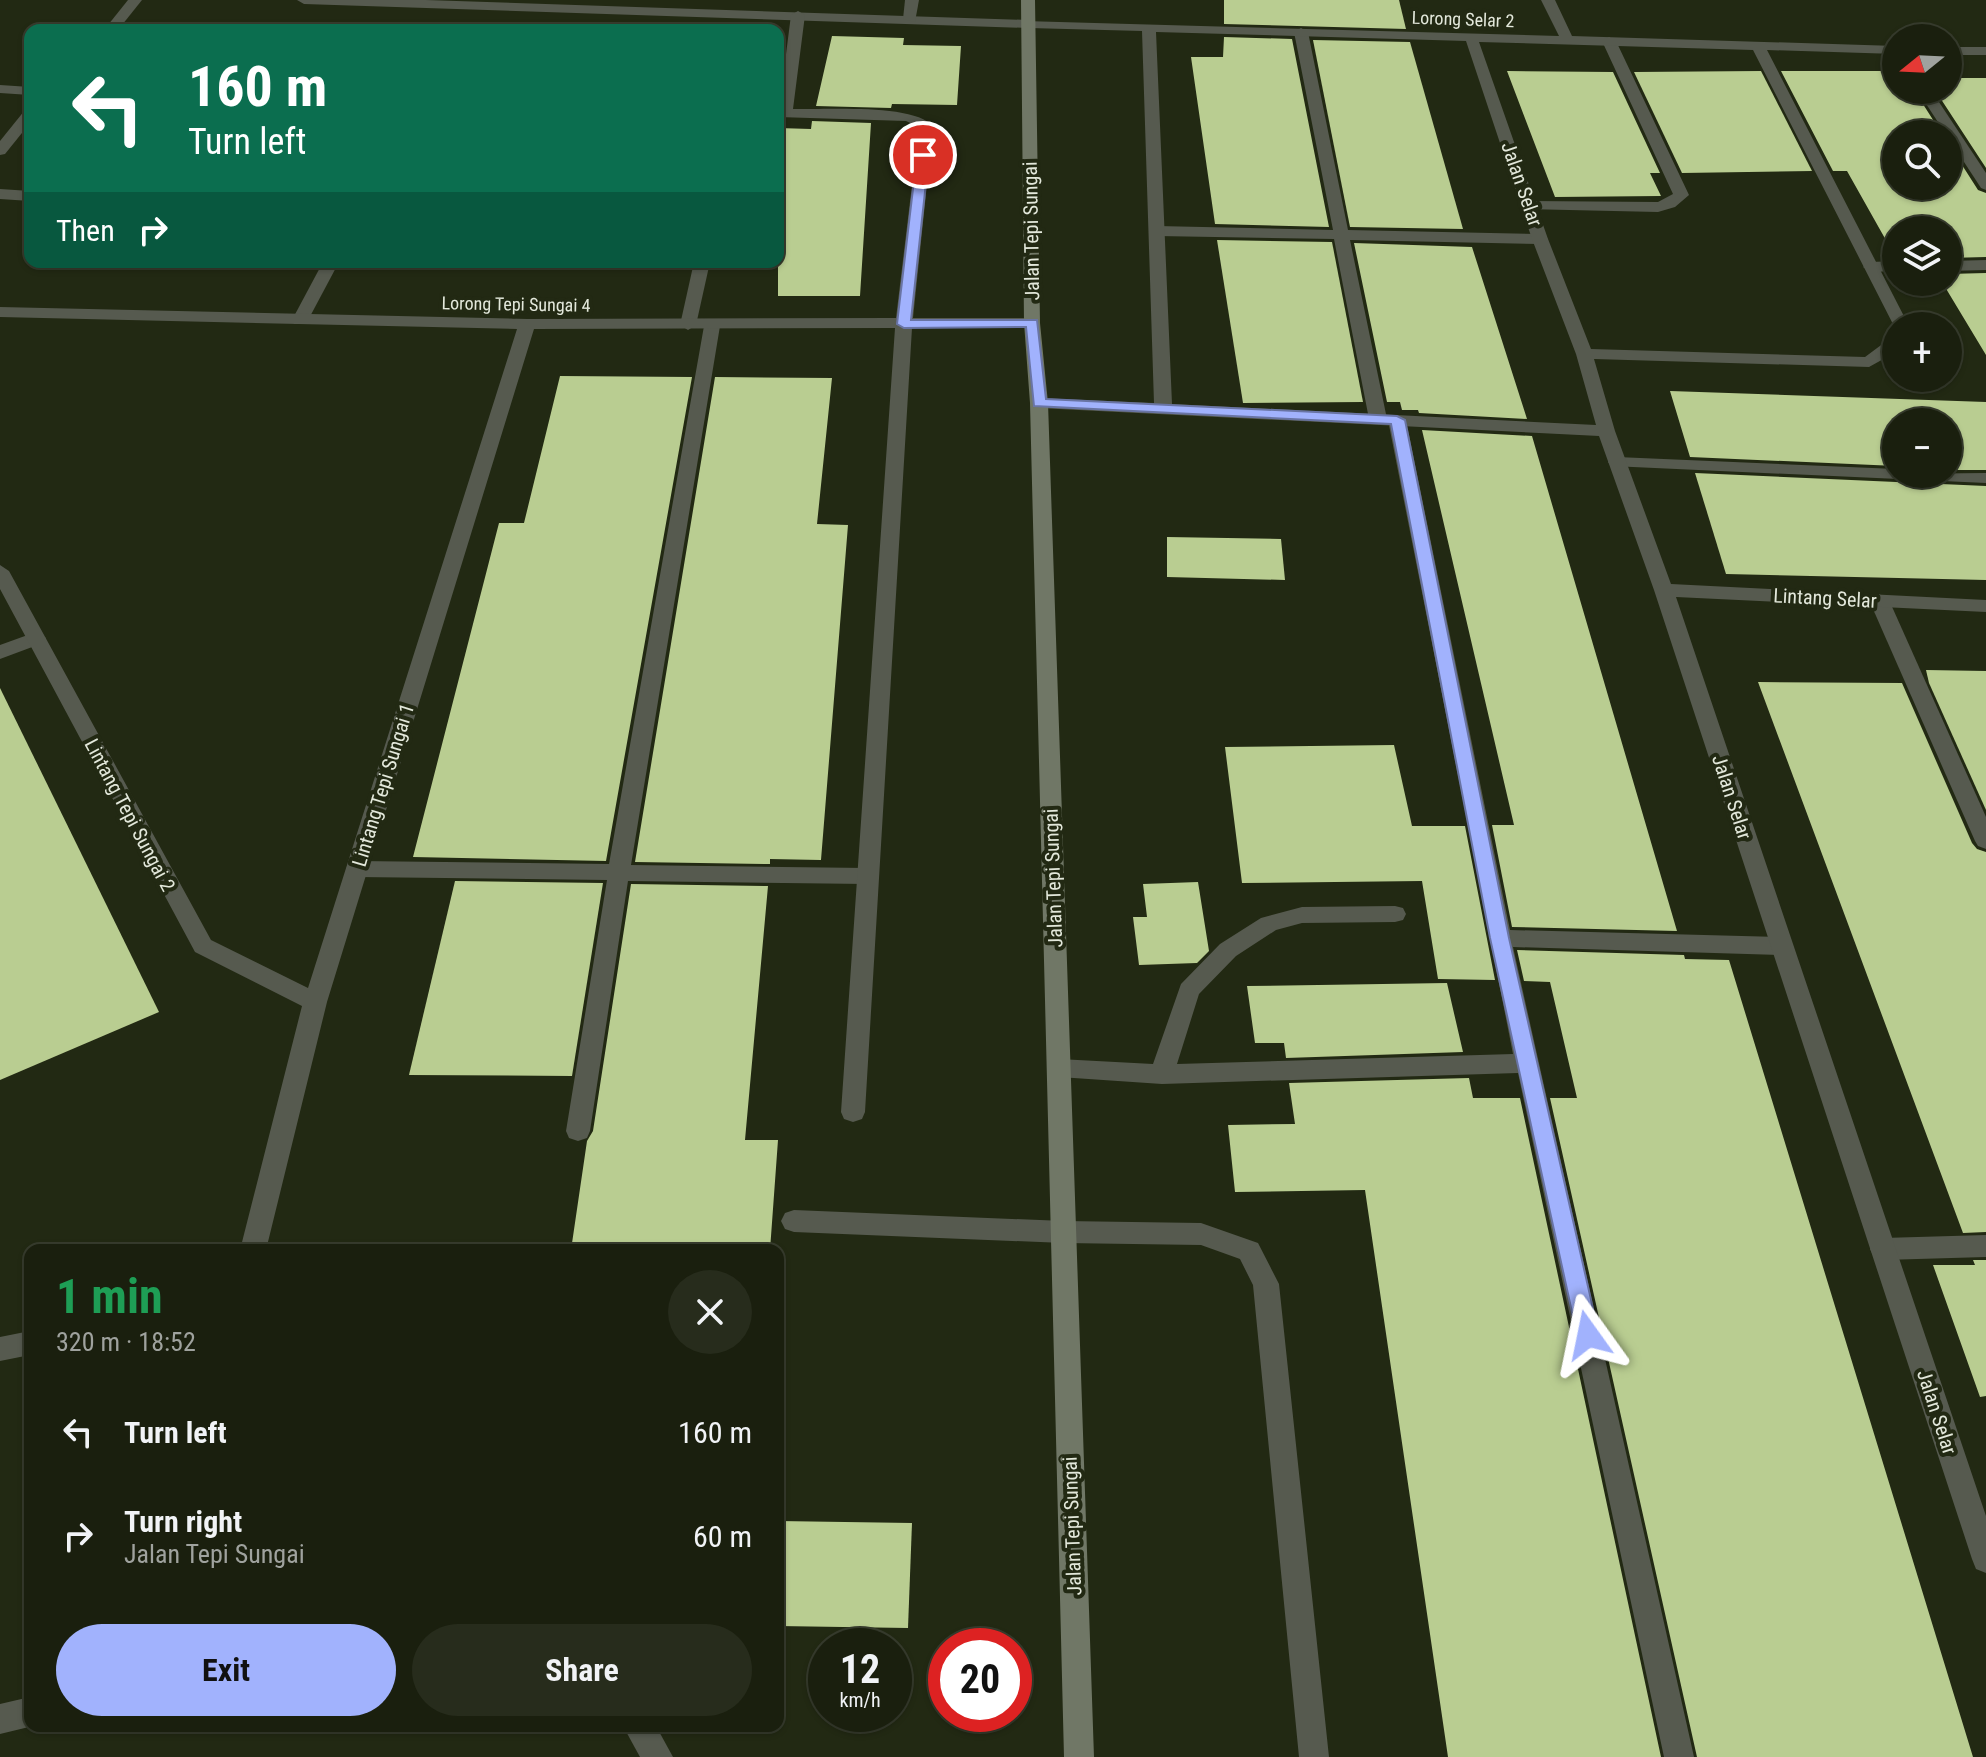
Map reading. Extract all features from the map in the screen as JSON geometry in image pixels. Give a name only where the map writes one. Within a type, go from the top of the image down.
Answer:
[{"type":"main road","name":"Jalan Tepi Sungai","points":[[1028,0],[1032,323],[1039,403],[1079,1757]]},
{"type":"street","points":[[116,24],[135,0]]},
{"type":"street","name":"Lorong Selar 2","points":[[304,0],[479,3],[1029,24],[1882,50]]},
{"type":"street","points":[[910,19],[912,0]]},
{"type":"street","points":[[1548,0],[1567,39]]},
{"type":"street","points":[[784,102],[798,15]]},
{"type":"street","points":[[1149,27],[1163,409]]},
{"type":"street","points":[[1301,32],[1341,235],[1388,419],[1679,1757]]},
{"type":"street","name":"Jalan Selar","points":[[1471,37],[1664,590],[1986,1559]]},
{"type":"street","points":[[1529,206],[1658,207],[1670,204],[1681,195],[1609,41]]},
{"type":"street","points":[[1758,46],[1894,312]]},
{"type":"street","points":[[1962,51],[1986,51]]},
{"type":"street","points":[[0,89],[24,91]]},
{"type":"street","points":[[1933,104],[1986,185]]},
{"type":"street","points":[[784,114],[907,117],[922,122],[926,127],[904,324],[853,1112]]},
{"type":"street","points":[[0,151],[24,121]]},
{"type":"street","points":[[0,194],[24,196]]},
{"type":"street","points":[[1157,231],[1540,239]]},
{"type":"street","points":[[1962,266],[1986,265]]},
{"type":"street","points":[[1871,267],[1882,267]]},
{"type":"street","points":[[300,320],[328,268]]},
{"type":"street","points":[[688,325],[701,268]]},
{"type":"street","name":"Lorong Tepi Sungai 4","points":[[0,312],[712,326],[1032,323]]},
{"type":"street","name":"Lintang Tepi Sungai 1","points":[[254,1244],[315,1002],[527,324]]},
{"type":"street","points":[[578,1131],[712,326]]},
{"type":"street","points":[[1584,354],[1869,362],[1882,353]]},
{"type":"street","points":[[1039,403],[1606,431]]},
{"type":"street","points":[[1617,462],[1986,478]]},
{"type":"street","name":"Lintang Tepi Sungai 2","points":[[0,571],[203,946],[315,1002]]},
{"type":"street","name":"Lintang Selar","points":[[1664,590],[1986,606]]},
{"type":"street","points":[[1879,600],[1986,841]]},
{"type":"street","points":[[0,652],[36,638]]},
{"type":"street","points":[[357,869],[867,876]]},
{"type":"street","points":[[1162,1074],[1189,990],[1228,950],[1269,924],[1302,915],[1395,914]]},
{"type":"street","points":[[1500,938],[1782,946]]},
{"type":"street","points":[[1059,1068],[1162,1074],[1529,1063]]},
{"type":"street","points":[[794,1221],[1201,1234],[1249,1251],[1266,1284],[1314,1757]]},
{"type":"street","points":[[1883,1249],[1986,1246]]},
{"type":"street","points":[[0,1349],[24,1344]]},
{"type":"street","points":[[0,1719],[24,1713]]},
{"type":"street","points":[[642,1732],[658,1757]]},
{"type":"building","points":[[1224,0],[1399,0],[1406,29],[1224,24]]},
{"type":"building","points":[[832,36],[904,38],[903,45],[961,46],[957,105],[892,104],[891,108],[816,106]]},
{"type":"building","points":[[1224,37],[1292,39],[1329,227],[1215,224],[1191,57],[1223,57]]},
{"type":"building","points":[[1313,40],[1410,42],[1463,229],[1350,227]]},
{"type":"building","points":[[1507,71],[1613,72],[1660,173],[1650,173],[1661,196],[1555,197]]},
{"type":"building","points":[[1761,71],[1812,171],[1682,173],[1634,72]]},
{"type":"building","points":[[1781,71],[1882,71],[1882,104],[1923,104],[1933,120],[1882,120],[1882,200],[1962,200],[1962,165],[1978,190],[1986,193],[1986,257],[1962,258],[1962,216],[1882,216],[1882,233],[1847,171],[1833,171]]},
{"type":"building","points":[[1962,78],[1986,78],[1986,168],[1962,131],[1962,120],[1955,120],[1944,104],[1962,104]]},
{"type":"building","points":[[812,121],[871,123],[860,296],[778,296],[778,268],[784,268],[784,128],[811,129]]},
{"type":"building","points":[[1217,240],[1332,242],[1363,402],[1243,403]]},
{"type":"building","points":[[1354,243],[1472,247],[1527,419],[1419,413],[1418,410],[1402,410],[1400,402],[1387,402]]},
{"type":"building","points":[[1986,273],[1986,355],[1950,296],[1962,296],[1962,274]]},
{"type":"building","points":[[560,376],[692,377],[606,861],[413,857],[499,523],[524,523]]},
{"type":"building","points":[[715,377],[832,378],[817,524],[848,525],[821,860],[770,859],[770,864],[635,862]]},
{"type":"building","points":[[1670,391],[1986,402],[1986,470],[1962,470],[1962,408],[1882,408],[1882,465],[1690,457]]},
{"type":"building","points":[[1422,430],[1532,436],[1677,931],[1512,927],[1492,825],[1514,825]]},
{"type":"building","points":[[1695,473],[1882,481],[1882,488],[1986,486],[1986,580],[1726,574]]},
{"type":"building","points":[[1167,537],[1281,539],[1285,580],[1167,577]]},
{"type":"building","points":[[1926,670],[1986,671],[1986,810],[1929,683]]},
{"type":"building","points":[[1758,682],[1902,683],[1972,843],[1986,852],[1986,1232],[1963,1233]]},
{"type":"building","points":[[0,688],[159,1012],[0,1080]]},
{"type":"building","points":[[1394,745],[1412,826],[1465,826],[1495,980],[1438,979],[1422,881],[1242,883],[1225,747]]},
{"type":"building","points":[[455,881],[603,883],[572,1076],[409,1075]]},
{"type":"building","points":[[1198,882],[1209,951],[1197,963],[1139,965],[1133,917],[1147,917],[1143,884]]},
{"type":"building","points":[[631,884],[768,886],[745,1140],[778,1140],[770,1244],[572,1244],[587,1141],[593,1131]]},
{"type":"building","points":[[1517,950],[1684,955],[1685,959],[1729,960],[1973,1757],[1697,1757],[1550,1098],[1577,1098],[1550,982],[1524,981]]},
{"type":"building","points":[[1447,983],[1463,1052],[1286,1058],[1284,1043],[1255,1043],[1247,986]]},
{"type":"building","points":[[1469,1078],[1473,1098],[1520,1098],[1661,1757],[1448,1757],[1365,1190],[1235,1192],[1228,1125],[1295,1124],[1289,1083]]},
{"type":"building","points":[[1973,1260],[1986,1260],[1986,1396],[1980,1397],[1933,1265],[1975,1265]]},
{"type":"building","points":[[784,1521],[912,1523],[908,1628],[784,1626]]},
{"type":"route","points":[[923,155],[904,324],[1032,323],[1039,403],[1397,420],[1500,938],[1588,1335]]}]
